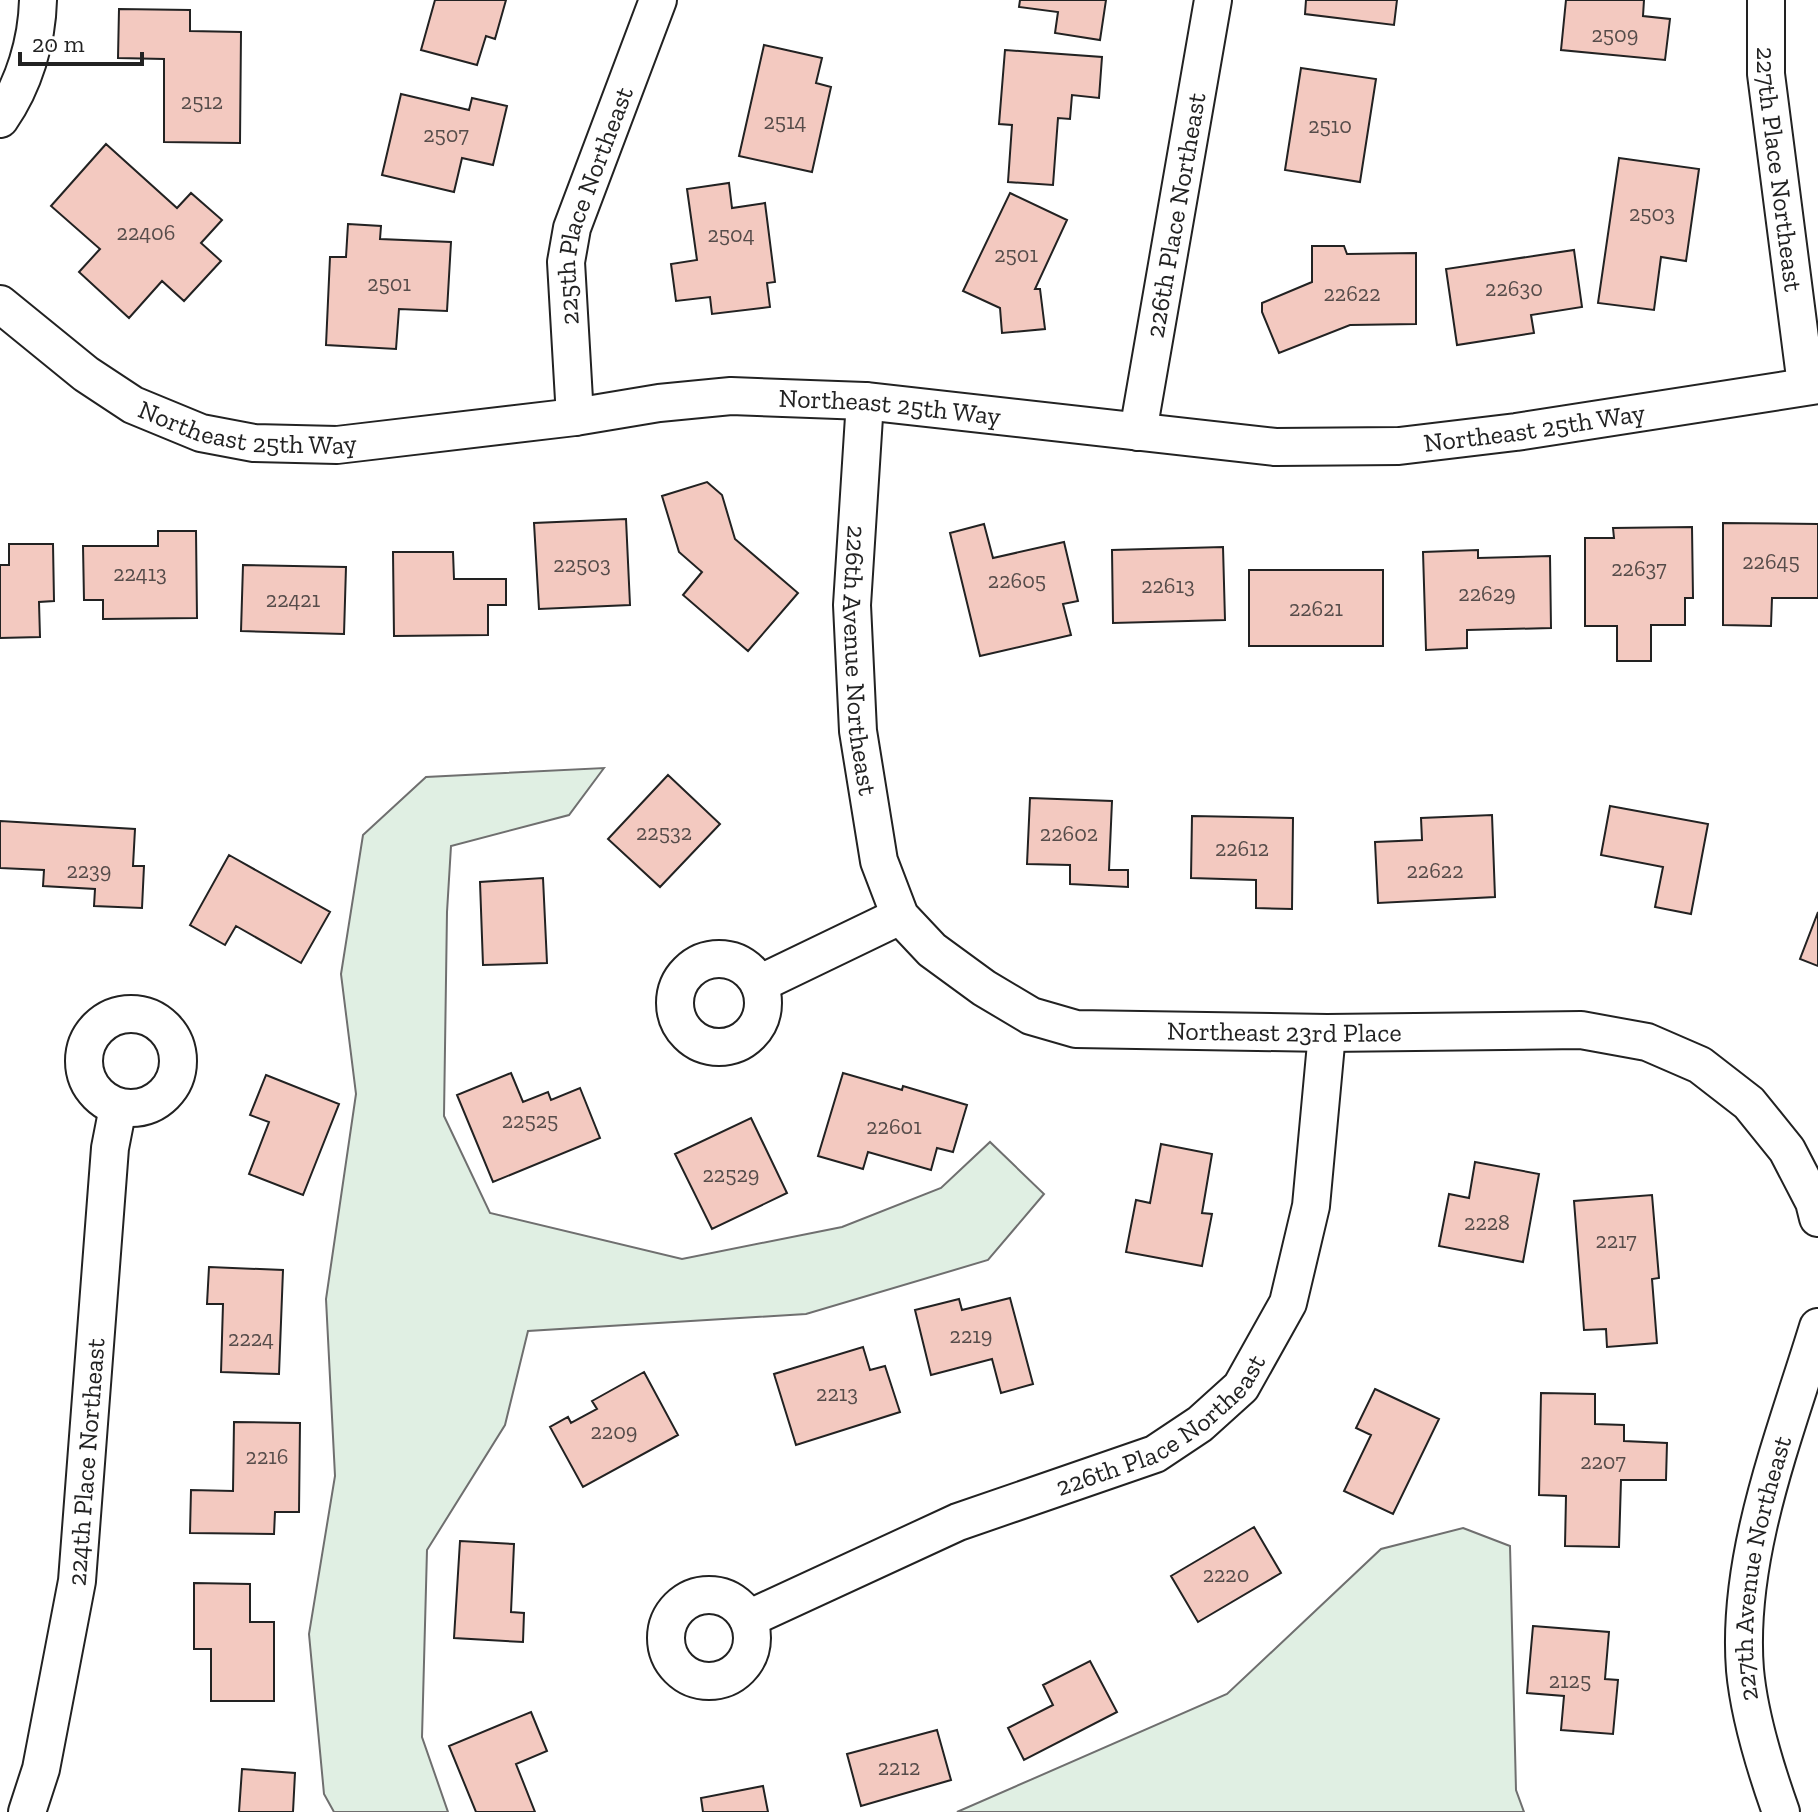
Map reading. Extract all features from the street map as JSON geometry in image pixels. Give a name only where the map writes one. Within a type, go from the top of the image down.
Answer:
[{"type":"street","points":[[0,119],[24,72],[37,26],[38,0]]},
{"type":"street","name":"225th Place Northeast","points":[[575,417],[566,262],[572,228],[658,0]]},
{"type":"street","name":"226th Place Northeast","points":[[1138,432],[1213,0]]},
{"type":"street","name":"227th Place Northeast","points":[[1766,0],[1766,74],[1812,385]]},
{"type":"street","name":"Northeast 25th Way","points":[[0,304],[86,374],[133,405],[201,433],[254,443],[337,445],[731,396],[865,401],[1275,447],[1399,446],[1516,432],[1812,385]]},
{"type":"street","name":"226th Avenue Northeast","points":[[865,401],[852,605],[858,731],[879,861],[900,916]]},
{"type":"street","points":[[759,984],[900,916]]},
{"type":"street","name":"Northeast 23rd Place","points":[[900,916],[932,950],[984,988],[1031,1016],[1076,1029],[1327,1033],[1581,1030],[1647,1042],[1700,1065],[1749,1103],[1787,1150],[1814,1202],[1818,1218]]},
{"type":"street","name":"226th Place Northeast","points":[[748,1619],[958,1522],[1155,1454],[1200,1424],[1241,1387],[1288,1303],[1311,1206],[1327,1033]]},
{"type":"street","name":"224th Place Northeast","points":[[27,1812],[41,1769],[77,1581],[110,1148],[118,1107]]},
{"type":"street","name":"227th Avenue Northeast","points":[[1781,1812],[1765,1767],[1745,1671],[1746,1595],[1763,1511],[1818,1327]]},
{"type":"green space","points":[[604,768],[569,815],[451,846],[444,1116],[490,1213],[682,1259],[842,1227],[941,1188],[990,1142],[1044,1194],[988,1260],[806,1314],[528,1331],[505,1425],[427,1550],[422,1737],[448,1812],[334,1812],[324,1794],[309,1634],[335,1476],[326,1299],[356,1094],[341,974],[363,835],[426,777]]},
{"type":"green space","points":[[1463,1528],[1510,1546],[1516,1790],[1524,1812],[957,1812],[1227,1694],[1381,1549]]},
{"type":"building","points":[[435,0],[506,0],[495,39],[486,36],[477,65],[421,50]]},
{"type":"building","points":[[1020,0],[1106,0],[1100,40],[1055,33],[1058,12],[1019,7]]},
{"type":"building","points":[[1306,0],[1397,0],[1394,25],[1305,14]]},
{"type":"building","points":[[1566,0],[1644,0],[1643,16],[1670,19],[1665,60],[1561,50]]},
{"type":"building","points":[[119,9],[190,10],[190,31],[241,32],[240,143],[164,142],[164,59],[118,58]]},
{"type":"building","points":[[764,45],[822,58],[816,83],[831,87],[812,172],[739,156]]},
{"type":"building","points":[[1005,50],[1102,57],[1099,98],[1072,95],[1070,119],[1058,118],[1053,185],[1008,182],[1012,125],[999,124]]},
{"type":"building","points":[[1301,68],[1376,79],[1360,182],[1285,170]]},
{"type":"building","points":[[401,94],[469,110],[472,98],[507,106],[493,165],[462,158],[454,192],[382,175]]},
{"type":"building","points":[[106,144],[177,208],[191,193],[222,220],[201,243],[221,261],[184,301],[162,281],[129,318],[79,272],[100,249],[51,206]]},
{"type":"building","points":[[1619,158],[1699,169],[1686,261],[1661,257],[1654,310],[1598,303]]},
{"type":"building","points":[[729,183],[732,208],[765,203],[775,282],[767,283],[770,307],[712,314],[710,297],[676,301],[671,264],[697,260],[687,189]]},
{"type":"building","points":[[1010,193],[1067,220],[1035,289],[1040,289],[1045,329],[1002,333],[1000,308],[963,291]]},
{"type":"building","points":[[348,224],[381,226],[380,239],[451,242],[447,311],[399,309],[396,349],[326,345],[330,257],[346,257]]},
{"type":"building","points":[[1312,246],[1344,246],[1347,254],[1416,253],[1416,324],[1350,325],[1279,353],[1262,312],[1262,303],[1312,282]]},
{"type":"building","points":[[1574,250],[1582,307],[1531,315],[1534,333],[1457,345],[1446,269]]},
{"type":"building","points":[[707,482],[722,495],[735,539],[798,593],[748,651],[683,595],[702,572],[679,552],[662,496]]},
{"type":"building","points":[[626,519],[630,605],[539,609],[534,523]]},
{"type":"building","points":[[1723,523],[1818,524],[1818,598],[1772,598],[1771,626],[1723,625]]},
{"type":"building","points":[[984,524],[993,558],[1064,542],[1078,601],[1063,604],[1071,635],[980,656],[950,533]]},
{"type":"building","points":[[1692,527],[1693,598],[1685,598],[1685,625],[1651,625],[1651,661],[1617,661],[1617,626],[1585,626],[1585,538],[1614,538],[1613,528]]},
{"type":"building","points":[[158,531],[196,531],[197,618],[103,619],[103,600],[84,600],[83,546],[158,546]]},
{"type":"building","points":[[9,544],[53,544],[54,601],[39,602],[40,637],[0,638],[0,565],[9,565]]},
{"type":"building","points":[[1223,547],[1225,620],[1113,623],[1112,550]]},
{"type":"building","points":[[1478,550],[1478,558],[1550,556],[1551,628],[1467,630],[1467,648],[1426,650],[1423,552]]},
{"type":"building","points":[[393,552],[453,552],[454,579],[506,579],[506,605],[488,605],[488,635],[394,636]]},
{"type":"building","points":[[243,565],[346,567],[344,634],[241,631]]},
{"type":"building","points":[[1249,570],[1383,570],[1383,646],[1249,646]]},
{"type":"building","points":[[668,775],[720,824],[660,887],[608,839]]},
{"type":"building","points":[[1030,798],[1112,801],[1109,870],[1128,870],[1128,887],[1070,884],[1070,865],[1027,864]]},
{"type":"building","points":[[1610,806],[1708,824],[1691,914],[1655,907],[1663,867],[1601,855]]},
{"type":"building","points":[[1492,815],[1495,897],[1378,903],[1375,842],[1422,840],[1421,818]]},
{"type":"building","points":[[1192,816],[1293,818],[1292,909],[1256,908],[1256,880],[1191,878]]},
{"type":"building","points":[[0,821],[135,829],[133,866],[144,866],[142,908],[94,906],[95,889],[43,886],[44,870],[0,868]]},
{"type":"building","points":[[229,855],[330,912],[301,963],[236,926],[225,945],[190,925]]},
{"type":"building","points":[[543,878],[547,963],[483,965],[480,882]]},
{"type":"building","points":[[1818,912],[1818,966],[1800,959]]},
{"type":"building","points":[[511,1073],[523,1102],[548,1092],[551,1100],[580,1088],[600,1138],[493,1182],[457,1095]]},
{"type":"building","points":[[843,1073],[902,1090],[903,1086],[967,1105],[953,1152],[937,1148],[931,1170],[868,1152],[863,1169],[818,1156]]},
{"type":"building","points":[[266,1075],[339,1104],[303,1195],[249,1174],[269,1122],[250,1115]]},
{"type":"building","points":[[751,1118],[787,1193],[712,1229],[675,1154]]},
{"type":"building","points":[[1161,1144],[1212,1154],[1202,1213],[1212,1214],[1202,1266],[1126,1252],[1136,1200],[1150,1203]]},
{"type":"building","points":[[1475,1162],[1539,1174],[1523,1262],[1439,1246],[1449,1194],[1469,1198]]},
{"type":"building","points":[[1652,1195],[1659,1278],[1652,1279],[1657,1343],[1607,1347],[1606,1329],[1584,1330],[1574,1201]]},
{"type":"building","points":[[209,1267],[283,1270],[279,1374],[221,1372],[223,1304],[207,1304]]},
{"type":"building","points":[[1010,1298],[1033,1384],[1001,1393],[992,1359],[931,1375],[915,1310],[959,1299],[962,1310]]},
{"type":"building","points":[[863,1347],[870,1370],[885,1366],[900,1412],[796,1445],[774,1374]]},
{"type":"building","points":[[644,1372],[678,1435],[583,1487],[550,1427],[568,1417],[571,1423],[597,1409],[592,1401]]},
{"type":"building","points":[[1375,1389],[1439,1419],[1393,1514],[1344,1491],[1371,1435],[1356,1428]]},
{"type":"building","points":[[1541,1393],[1595,1394],[1595,1424],[1624,1425],[1624,1441],[1667,1443],[1666,1480],[1621,1480],[1619,1547],[1565,1546],[1566,1496],[1539,1495]]},
{"type":"building","points":[[234,1422],[300,1423],[299,1512],[275,1512],[274,1534],[190,1533],[191,1490],[233,1491]]},
{"type":"building","points":[[1254,1527],[1281,1573],[1198,1622],[1171,1576]]},
{"type":"building","points":[[460,1541],[514,1544],[511,1612],[524,1613],[523,1642],[454,1638]]},
{"type":"building","points":[[194,1583],[250,1584],[250,1622],[274,1622],[274,1701],[211,1701],[211,1649],[194,1649]]},
{"type":"building","points":[[1533,1626],[1609,1632],[1605,1679],[1618,1680],[1613,1734],[1561,1730],[1564,1696],[1527,1693]]},
{"type":"building","points":[[1090,1661],[1117,1712],[1024,1760],[1008,1728],[1053,1705],[1043,1685]]},
{"type":"building","points":[[531,1712],[547,1751],[516,1764],[535,1812],[476,1812],[449,1746]]},
{"type":"building","points":[[937,1730],[951,1780],[861,1806],[847,1754]]},
{"type":"building","points":[[242,1769],[295,1773],[293,1812],[239,1812]]},
{"type":"building","points":[[763,1786],[768,1812],[703,1812],[701,1798]]}]
